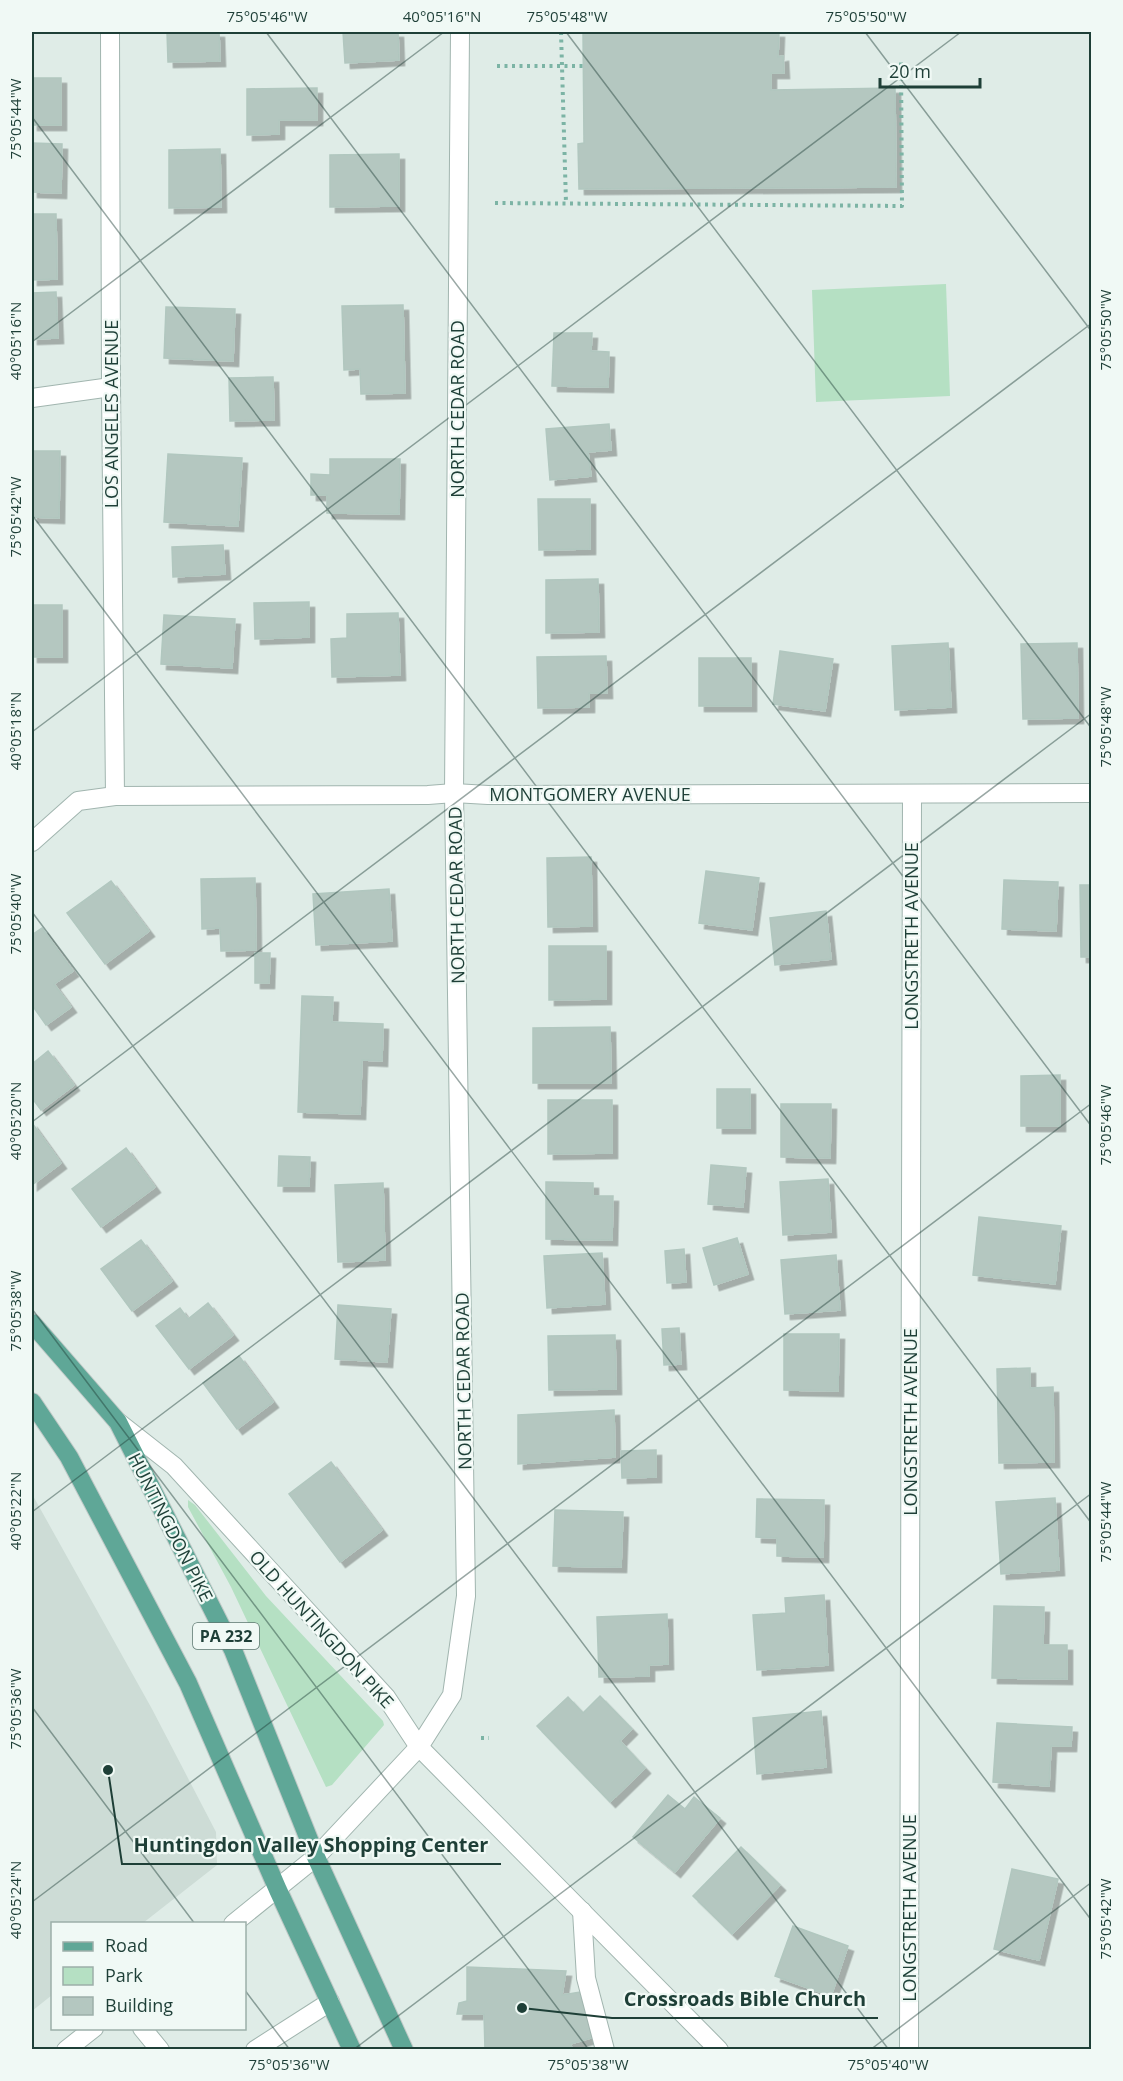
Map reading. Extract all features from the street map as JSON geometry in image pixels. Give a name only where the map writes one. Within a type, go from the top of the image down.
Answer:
[{"type":"main road","name":"HUNTINGDON PIKE","points":[[32,1323],[118,1422],[233,1650],[316,1857],[404,2049]]},
{"type":"main road","name":"PA 232","points":[[32,1402],[69,1457],[188,1683],[278,1890],[352,2049]]},
{"type":"street","name":"LOS ANGELES AVENUE","points":[[110,32],[116,796]]},
{"type":"street","name":"NORTH CEDAR ROAD","points":[[234,1922],[278,1890],[316,1857],[419,1747],[452,1695],[466,1596],[454,793],[460,32]]},
{"type":"street","points":[[32,398],[111,387]]},
{"type":"street","name":"MONTGOMERY AVENUE","points":[[32,842],[78,801],[116,796],[454,793],[488,795],[1092,793]]},
{"type":"street","name":"LONGSTRETH AVENUE","points":[[909,2049],[912,795]]},
{"type":"street","name":"OLD HUNTINGDON PIKE","points":[[118,1422],[182,1474],[386,1697],[419,1747],[719,2049]]},
{"type":"street","points":[[582,1911],[586,1978],[605,2049]]},
{"type":"street","points":[[255,2049],[330,2002]]},
{"type":"street","points":[[66,2049],[91,2030]]},
{"type":"street","points":[[143,2030],[160,2049]]},
{"type":"path","points":[[561,32],[566,203]]},
{"type":"path","points":[[495,203],[902,206],[901,62]]},
{"type":"path","points":[[497,66],[583,66]]},
{"type":"path","points":[[481,1738],[489,1738]]},
{"type":"shaded area","points":[[32,1494],[152,1709],[216,1832],[217,1865],[144,1922],[51,1922],[51,1996],[32,2011]]},
{"type":"green space","points":[[946,284],[950,396],[816,402],[812,290]]},
{"type":"green space","points":[[188,1500],[195,1505],[266,1596],[383,1721],[384,1725],[332,1785],[326,1787],[231,1587],[188,1507]]},
{"type":"building","points":[[167,32],[219,32],[220,61],[168,62]]},
{"type":"building","points":[[343,32],[398,32],[399,60],[345,63]]},
{"type":"building","points":[[583,32],[779,32],[778,57],[783,56],[784,73],[771,73],[771,90],[895,88],[896,187],[579,189],[578,144],[584,143]]},
{"type":"building","points":[[32,78],[61,78],[61,125],[32,125]]},
{"type":"building","points":[[317,88],[317,120],[279,120],[279,134],[247,135],[247,89]]},
{"type":"building","points":[[32,143],[62,144],[61,193],[32,192]]},
{"type":"building","points":[[220,149],[221,207],[169,208],[169,150]]},
{"type":"building","points":[[399,154],[399,206],[330,207],[330,155]]},
{"type":"building","points":[[32,214],[56,214],[57,279],[32,280]]},
{"type":"building","points":[[56,292],[58,338],[32,339],[32,293]]},
{"type":"building","points":[[403,305],[405,393],[361,394],[360,369],[344,370],[342,306]]},
{"type":"building","points":[[166,307],[235,309],[233,361],[164,358]]},
{"type":"building","points":[[554,333],[592,333],[591,351],[609,352],[608,387],[552,386]]},
{"type":"building","points":[[273,377],[274,420],[230,421],[229,378]]},
{"type":"building","points":[[609,424],[611,450],[588,452],[591,476],[550,480],[546,429]]},
{"type":"building","points":[[32,451],[60,451],[59,518],[32,517]]},
{"type":"building","points":[[168,454],[242,458],[238,526],[164,522]]},
{"type":"building","points":[[330,459],[400,459],[399,514],[327,513],[327,495],[311,495],[311,474],[330,475]]},
{"type":"building","points":[[538,499],[590,499],[590,549],[539,550]]},
{"type":"building","points":[[223,545],[225,574],[173,577],[172,547]]},
{"type":"building","points":[[598,579],[599,632],[546,633],[546,580]]},
{"type":"building","points":[[309,602],[309,637],[255,639],[254,603]]},
{"type":"building","points":[[32,605],[62,605],[62,657],[32,657]]},
{"type":"building","points":[[398,613],[400,675],[332,677],[331,639],[347,638],[347,614]]},
{"type":"building","points":[[164,615],[235,619],[232,668],[161,664]]},
{"type":"building","points":[[948,643],[951,707],[895,710],[892,646]]},
{"type":"building","points":[[1077,643],[1078,718],[1023,719],[1021,644]]},
{"type":"building","points":[[780,651],[833,659],[825,711],[773,704]]},
{"type":"building","points":[[606,656],[607,693],[589,693],[589,707],[538,708],[537,657]]},
{"type":"building","points":[[699,658],[751,658],[751,706],[699,706]]},
{"type":"building","points":[[591,857],[592,926],[548,927],[547,858]]},
{"type":"building","points":[[706,871],[759,878],[752,930],[699,923]]},
{"type":"building","points":[[255,878],[256,950],[221,951],[220,928],[202,929],[201,879]]},
{"type":"building","points":[[1004,880],[1058,882],[1056,931],[1002,929]]},
{"type":"building","points":[[111,881],[149,931],[105,964],[67,913]]},
{"type":"building","points":[[1080,885],[1092,885],[1092,957],[1081,957]]},
{"type":"building","points":[[389,889],[392,941],[316,945],[313,894]]},
{"type":"building","points":[[826,911],[831,959],[775,965],[770,918]]},
{"type":"building","points":[[42,928],[73,971],[54,984],[71,1007],[46,1025],[32,1005],[32,935]]},
{"type":"building","points":[[549,946],[606,946],[606,999],[549,1000]]},
{"type":"building","points":[[255,953],[270,953],[269,983],[255,983]]},
{"type":"building","points":[[302,996],[333,997],[332,1022],[383,1024],[382,1061],[362,1060],[360,1114],[298,1112]]},
{"type":"building","points":[[610,1027],[611,1083],[533,1083],[533,1028]]},
{"type":"building","points":[[48,1051],[74,1085],[41,1110],[32,1098],[32,1064]]},
{"type":"building","points":[[1060,1075],[1060,1126],[1021,1126],[1021,1076]]},
{"type":"building","points":[[717,1089],[750,1089],[750,1128],[717,1128]]},
{"type":"building","points":[[548,1100],[612,1100],[612,1153],[548,1154]]},
{"type":"building","points":[[781,1104],[831,1104],[830,1158],[781,1157]]},
{"type":"building","points":[[32,1123],[61,1163],[32,1185]]},
{"type":"building","points":[[126,1148],[155,1187],[101,1227],[72,1189]]},
{"type":"building","points":[[279,1156],[310,1157],[309,1186],[278,1186]]},
{"type":"building","points":[[711,1165],[746,1168],[743,1207],[708,1204]]},
{"type":"building","points":[[828,1179],[831,1232],[783,1235],[780,1182]]},
{"type":"building","points":[[546,1182],[593,1183],[593,1196],[613,1196],[612,1240],[546,1239]]},
{"type":"building","points":[[383,1183],[385,1260],[338,1262],[335,1185]]},
{"type":"building","points":[[979,1217],[1061,1226],[1055,1284],[973,1275]]},
{"type":"building","points":[[737,1238],[748,1274],[714,1285],[703,1248]]},
{"type":"building","points":[[141,1240],[172,1281],[132,1311],[101,1269]]},
{"type":"building","points":[[684,1249],[686,1282],[667,1283],[665,1251]]},
{"type":"building","points":[[602,1253],[605,1304],[547,1308],[544,1256]]},
{"type":"building","points":[[836,1255],[840,1310],[785,1314],[781,1260]]},
{"type":"building","points":[[208,1303],[233,1335],[189,1369],[156,1326],[180,1308],[188,1319]]},
{"type":"building","points":[[338,1305],[391,1309],[387,1362],[335,1359]]},
{"type":"building","points":[[679,1328],[681,1364],[664,1365],[662,1329]]},
{"type":"building","points":[[784,1334],[839,1334],[838,1391],[784,1390]]},
{"type":"building","points":[[615,1335],[616,1389],[549,1390],[548,1336]]},
{"type":"building","points":[[239,1356],[273,1402],[237,1429],[203,1383]]},
{"type":"building","points":[[1030,1368],[1030,1388],[1053,1387],[1054,1462],[999,1463],[997,1369]]},
{"type":"building","points":[[614,1410],[615,1457],[518,1464],[518,1415]]},
{"type":"building","points":[[656,1450],[656,1477],[622,1478],[621,1451]]},
{"type":"building","points":[[331,1462],[382,1530],[340,1562],[289,1494]]},
{"type":"building","points":[[1055,1498],[1059,1570],[1001,1574],[996,1502]]},
{"type":"building","points":[[757,1499],[824,1500],[823,1557],[777,1556],[777,1538],[756,1537]]},
{"type":"building","points":[[555,1510],[623,1512],[621,1567],[553,1566]]},
{"type":"building","points":[[824,1595],[828,1665],[757,1670],[753,1615],[786,1613],[785,1598]]},
{"type":"building","points":[[994,1606],[1044,1607],[1043,1645],[1067,1645],[1067,1679],[992,1678]]},
{"type":"building","points":[[667,1614],[668,1664],[649,1665],[649,1676],[599,1677],[597,1617]]},
{"type":"building","points":[[600,1696],[632,1729],[620,1741],[645,1768],[610,1802],[537,1726],[568,1697],[583,1713]]},
{"type":"building","points":[[821,1711],[826,1767],[757,1774],[753,1718]]},
{"type":"building","points":[[997,1723],[1072,1727],[1071,1746],[1051,1746],[1049,1786],[993,1782]]},
{"type":"building","points":[[668,1795],[685,1809],[694,1797],[720,1818],[675,1872],[633,1837]]},
{"type":"building","points":[[741,1847],[780,1885],[732,1934],[693,1896]]},
{"type":"building","points":[[1012,1869],[1058,1879],[1039,1960],[994,1949]]},
{"type":"building","points":[[793,1926],[848,1946],[831,1996],[775,1976]]},
{"type":"building","points":[[467,1967],[566,1971],[562,1995],[580,1992],[594,2037],[570,2044],[573,2050],[485,2050],[484,2014],[457,2014],[459,2003],[467,2001]]},
{"type":"place","name":"Huntingdon Valley Shopping Center","points":[[108,1770]]},
{"type":"place","name":"Crossroads Bible Church","points":[[522,2008]]}]
